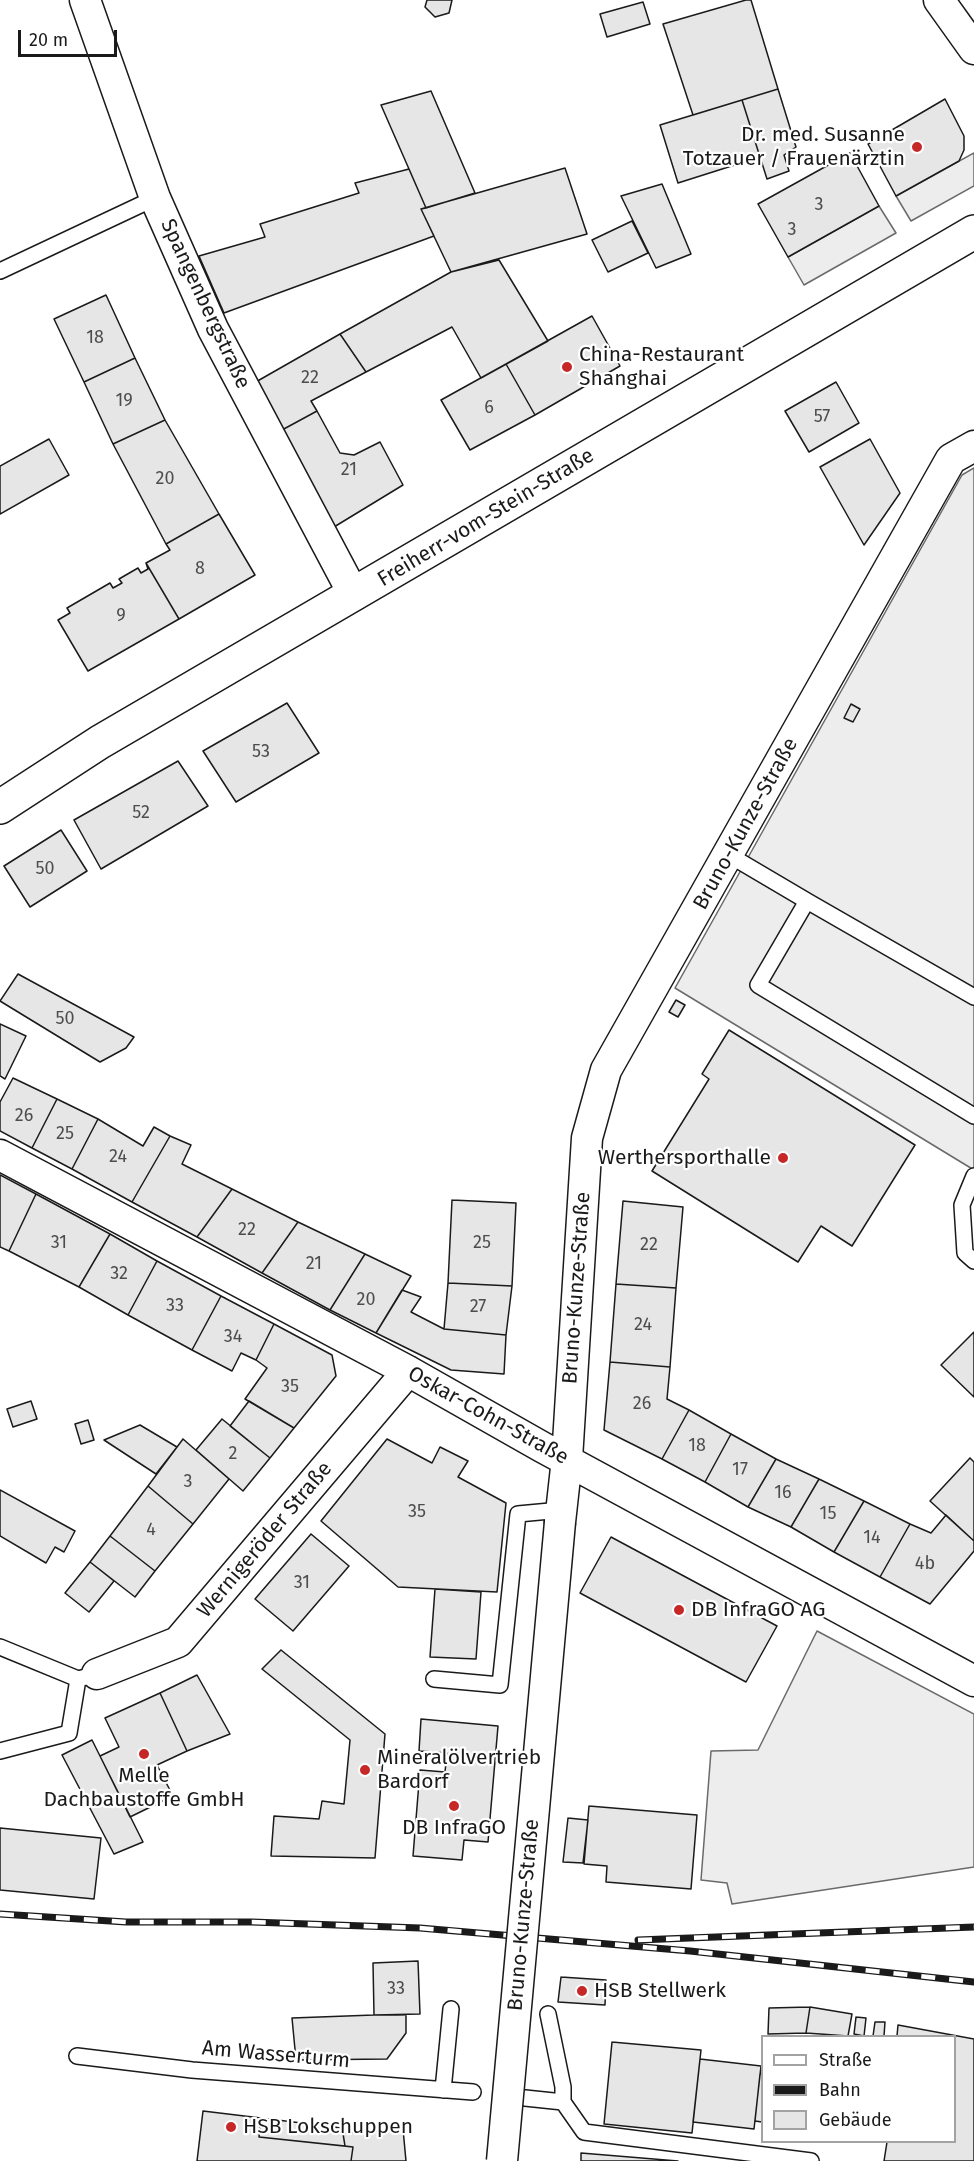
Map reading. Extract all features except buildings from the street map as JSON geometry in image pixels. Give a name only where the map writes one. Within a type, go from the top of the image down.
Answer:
[{"type":"main road","name":"Freiherr-vom-Stein-Straße","points":[[0,807],[100,742],[354,596],[974,232]]},
{"type":"street","name":"Spangenbergstraße","points":[[85,0],[155,198],[213,329],[354,596]]},
{"type":"street","points":[[939,0],[974,49]]},
{"type":"street","name":"Bruno-Kunze-Straße","points":[[502,2161],[567,1459],[587,1138],[606,1070],[951,459],[974,446]]},
{"type":"street","name":"Oskar-Cohn-Straße","points":[[0,1155],[408,1371],[567,1459],[969,1671]]},
{"type":"street","name":"Wernigeröder Straße","points":[[88,1677],[178,1642],[408,1371]]},
{"type":"lane","points":[[0,271],[155,198]]},
{"type":"lane","points":[[729,855],[974,997]]},
{"type":"lane","points":[[807,901],[758,985],[974,1116]]},
{"type":"lane","points":[[974,1176],[962,1205],[965,1253],[974,1261]]},
{"type":"lane","points":[[434,1679],[500,1684],[518,1514],[561,1516]]},
{"type":"lane","points":[[0,1647],[88,1677],[69,1733],[0,1751]]},
{"type":"lane","points":[[443,2090],[451,2009]]},
{"type":"lane","points":[[548,2014],[563,2087],[563,2102],[584,2132],[812,2161]]},
{"type":"lane","name":"Am Wasserturm","points":[[77,2056],[192,2070],[473,2092]]},
{"type":"lane","points":[[525,2098],[563,2102]]},
{"type":"shaded area","points":[[974,153],[974,186],[911,221],[896,196]]},
{"type":"shaded area","points":[[879,206],[896,233],[804,285],[788,257]]},
{"type":"shaded area","points":[[974,468],[974,1170],[675,988],[962,475]]},
{"type":"shaded area","points":[[817,1631],[974,1714],[974,1867],[732,1904],[727,1883],[701,1880],[711,1751],[758,1750]]},
{"type":"railway","points":[[0,1914],[126,1922],[252,1922],[420,1928],[690,1951],[974,1982]]},
{"type":"railway","points":[[638,1940],[974,1927]]},
{"type":"place","name":"Dr. med. Susanne Totzauer / Frauenärztin","points":[[917,147]]},
{"type":"place","name":"China-Restaurant Shanghai","points":[[567,367]]},
{"type":"place","name":"Werthersporthalle","points":[[783,1158]]},
{"type":"place","name":"DB InfraGO AG","points":[[679,1610]]},
{"type":"place","name":"Melle Dachbaustoffe GmbH","points":[[144,1754]]},
{"type":"place","name":"Mineralölvertrieb Bardorf","points":[[365,1770]]},
{"type":"place","name":"DB InfraGO","points":[[454,1806]]},
{"type":"place","name":"HSB Stellwerk","points":[[582,1991]]},
{"type":"place","name":"HSB Lokschuppen","points":[[231,2127]]}]
